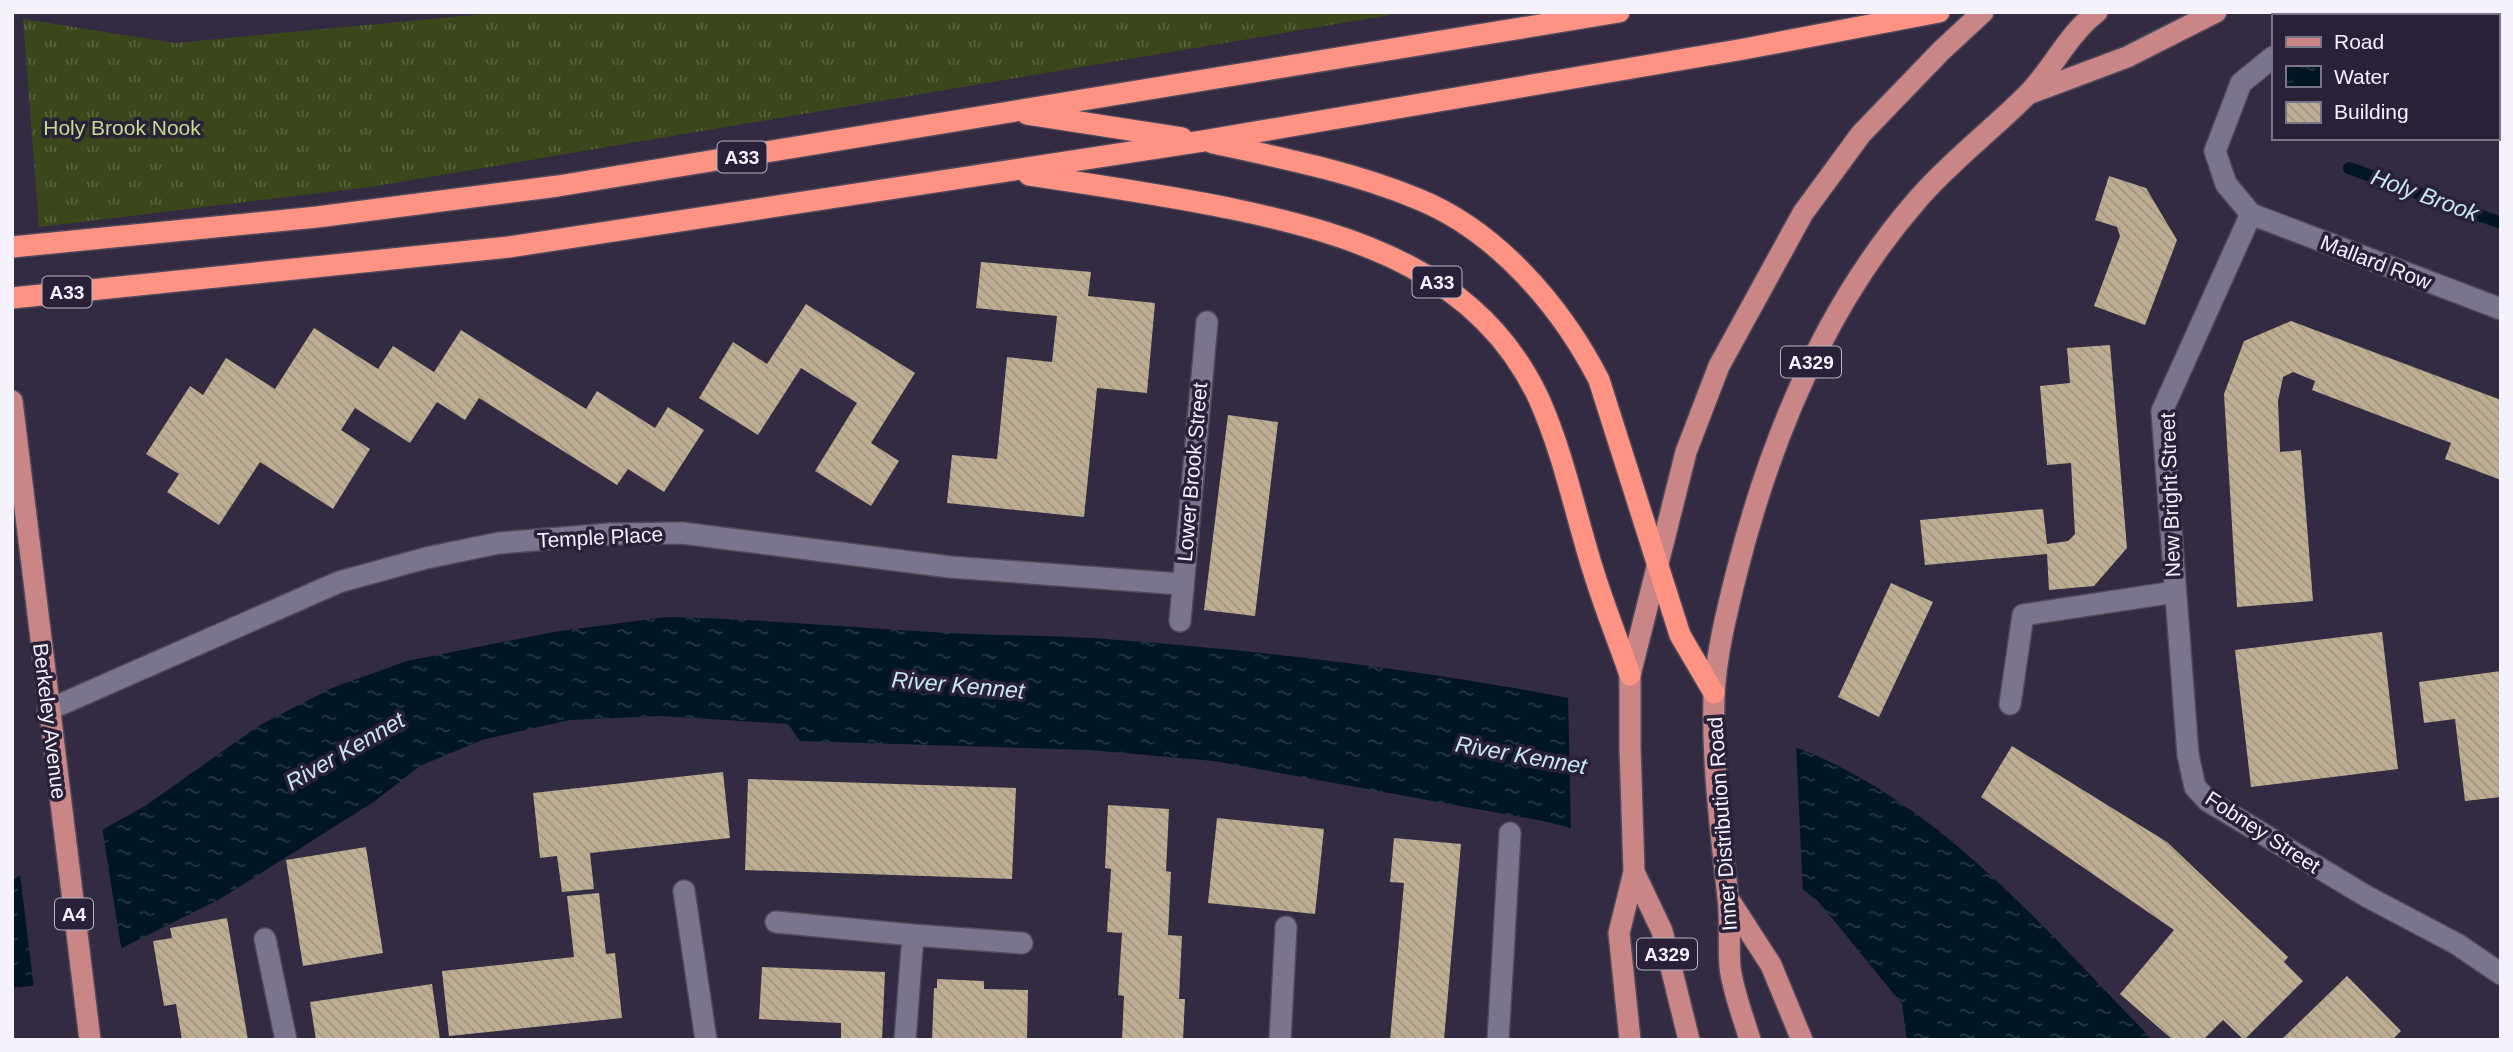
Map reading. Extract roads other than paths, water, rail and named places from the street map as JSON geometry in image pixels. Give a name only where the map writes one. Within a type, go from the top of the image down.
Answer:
[{"type":"highway","name":"A33","points":[[12,247],[303,219],[558,186],[1619,12]]},
{"type":"highway","name":"A33","points":[[12,298],[468,252],[1203,141],[1744,49],[1939,12]]},
{"type":"highway","name":"A33","points":[[1007,111],[1203,141],[1352,177],[1420,199],[1462,222],[1507,259],[1549,302],[1582,347],[1599,380],[1680,635],[1714,693]]},
{"type":"highway","name":"A33","points":[[1007,172],[1196,202],[1335,233],[1422,271],[1466,303],[1507,348],[1538,397],[1568,474],[1593,570],[1630,675]]},
{"type":"main road","name":"A329","points":[[1630,1040],[1619,933],[1634,872],[1630,675],[1656,561],[1686,452],[1719,366],[1802,213],[1861,134],[1941,51],[1983,12]]},
{"type":"main road","name":"Inner Distribution Road","points":[[1750,1040],[1730,968],[1728,900],[1715,766],[1714,693],[1728,609],[1748,529],[1778,433],[1819,345],[1866,268],[1917,200],[1970,145],[2028,94],[2078,27],[2097,12]]},
{"type":"main road","points":[[2028,94],[2127,57],[2216,12]]},
{"type":"main road","name":"Berkeley Avenue","points":[[12,401],[90,1040]]},
{"type":"main road","name":"A329","points":[[1634,872],[1662,931],[1689,1040]]},
{"type":"main road","name":"A329","points":[[1728,900],[1771,965],[1802,1040]]},
{"type":"street","points":[[2251,214],[2226,184],[2215,150],[2241,83],[2272,58]]},
{"type":"street","name":"Mallard Row","points":[[2251,214],[2501,309]]},
{"type":"street","name":"New Bright Street","points":[[2010,704],[2023,615],[2175,592],[2162,411],[2251,214]]},
{"type":"street","name":"Lower Brook Street","points":[[1180,621],[1181,584],[1207,322]]},
{"type":"street","name":"Temple Place","points":[[48,710],[339,582],[426,558],[499,543],[610,534],[682,533],[950,567],[1181,584]]},
{"type":"street","name":"Fobney Street","points":[[2175,592],[2188,755],[2195,787],[2208,801],[2376,902],[2457,944],[2501,974]]},
{"type":"street","points":[[1498,1040],[1510,833]]},
{"type":"street","points":[[684,891],[706,1040]]},
{"type":"street","points":[[776,922],[1022,943]]},
{"type":"street","points":[[1280,1040],[1286,926]]},
{"type":"street","points":[[905,1040],[914,935]]},
{"type":"street","points":[[265,939],[286,1040]]},
{"type":"water","name":"River Kennet","points":[[667,617],[949,633],[1097,638],[1296,657],[1531,691],[1708,724],[1767,738],[1824,759],[1872,785],[1960,848],[2040,923],[2153,1040],[1907,1040],[1902,1004],[1818,901],[1797,885],[1543,821],[1214,761],[1089,750],[800,741],[788,724],[661,716],[569,720],[482,740],[420,766],[375,801],[220,899],[120,949],[32,986],[12,988],[12,880],[145,806],[260,725],[332,688],[407,661],[553,632]]},
{"type":"waterway","name":"Holy Brook","points":[[2349,168],[2501,223]]},
{"type":"park label","name":"Holy Brook Nook","points":[[122,127]]}]
